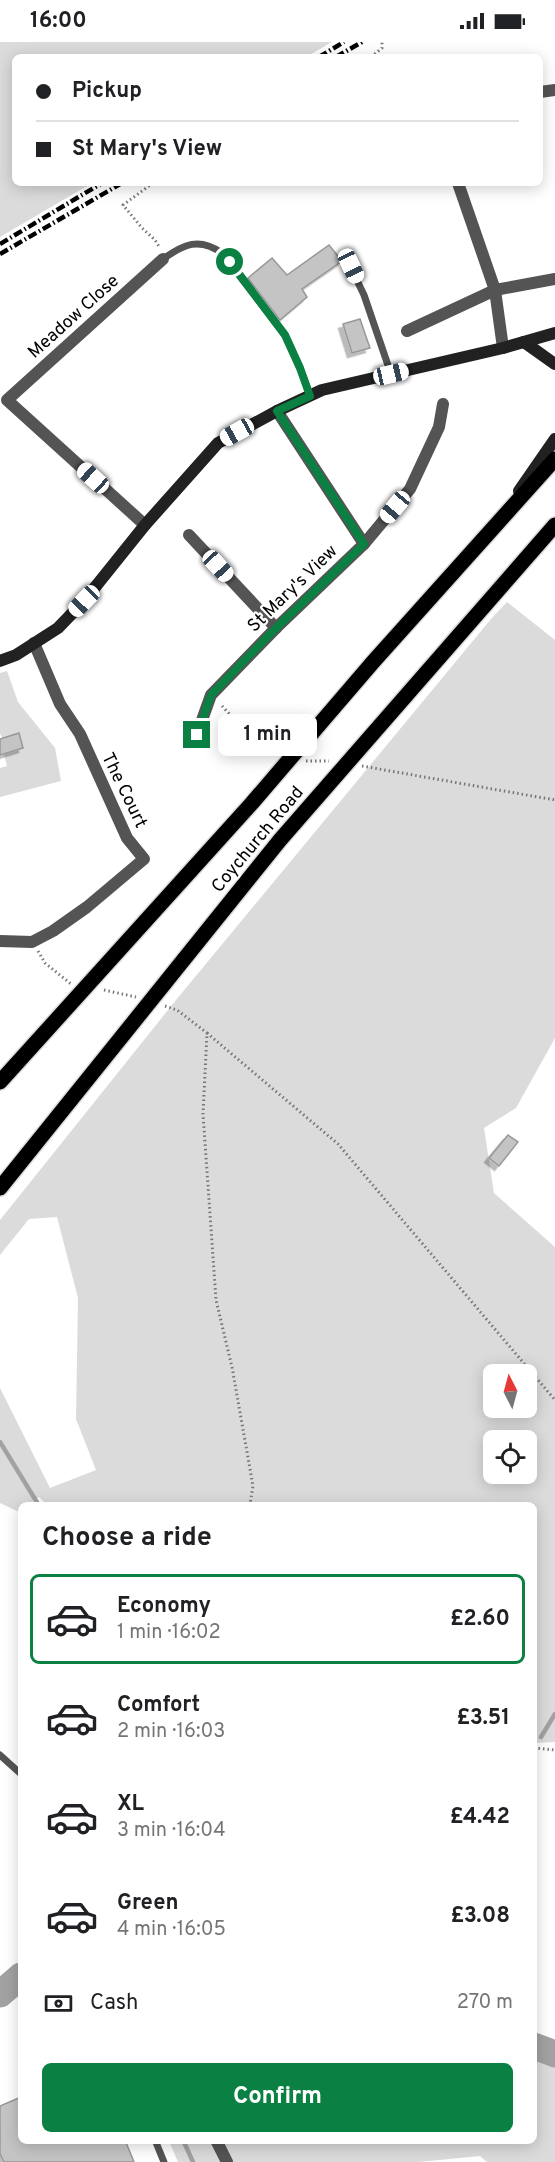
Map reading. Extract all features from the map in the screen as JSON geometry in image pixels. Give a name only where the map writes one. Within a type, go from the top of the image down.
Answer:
[{"type":"main road","name":"Coychurch Road","points":[[0,1082],[555,459]]},
{"type":"main road","name":"Coychurch Road","points":[[0,1188],[279,840],[555,525]]},
{"type":"street","points":[[459,186],[495,290],[503,348]]},
{"type":"street","name":"Meadow Close","points":[[145,525],[4,402],[162,260]]},
{"type":"street","points":[[407,331],[495,290],[555,279]]},
{"type":"street","points":[[0,661],[58,628],[84,601],[145,525],[218,443],[322,390],[554,334]]},
{"type":"street","points":[[524,342],[555,364]]},
{"type":"street","name":"St Mary's View","points":[[197,735],[211,695],[276,628],[364,544],[410,489],[439,427],[443,404]]},
{"type":"street","points":[[277,411],[364,544]]},
{"type":"street","points":[[502,517],[555,439]]},
{"type":"street","points":[[189,535],[276,628]]},
{"type":"street","name":"The Court","points":[[32,942],[87,907],[144,859],[127,838],[80,734],[60,704],[34,643]]},
{"type":"street","points":[[0,940],[32,942]]},
{"type":"street","points":[[218,2144],[227,2162]]},
{"type":"lane","points":[[162,260],[178,248],[200,244],[207,244],[222,253],[285,335],[310,396]]},
{"type":"lane","points":[[351,266],[364,295],[391,374]]},
{"type":"lane","points":[[0,1755],[18,1771]]},
{"type":"lane","points":[[157,2144],[164,2162]]},
{"type":"path","points":[[375,54],[382,48],[382,42]]},
{"type":"path","points":[[149,186],[123,205],[141,228],[159,245],[158,253],[162,260]]},
{"type":"path","points":[[211,695],[261,748],[288,761],[348,761],[370,769],[555,800]]},
{"type":"path","points":[[32,942],[45,963],[70,984],[150,1001],[177,1010],[338,1144],[555,1400]]},
{"type":"path","points":[[207,1033],[203,1114],[216,1300],[232,1367],[254,1486],[250,1502]]},
{"type":"path","points":[[537,1748],[555,1750]]},
{"type":"shaded area","points":[[0,42],[332,42],[311,54],[12,54],[12,186],[87,186],[0,237]]},
{"type":"shaded area","points":[[507,602],[555,640],[555,1038],[516,1108],[484,1128],[494,1193],[555,1247],[555,1742],[537,1743],[537,1502],[44,1502],[39,1497],[32,1502],[18,1502],[18,1512],[0,1503],[0,1388],[50,1488],[96,1470],[76,1419],[78,1298],[57,1217],[29,1219],[0,1255],[0,1220],[176,1000]]},
{"type":"shaded area","points":[[7,671],[18,702],[55,748],[61,781],[0,797],[0,768],[7,766],[4,754],[23,748],[19,734],[2,738],[0,733],[0,673]]},
{"type":"shaded area","points":[[537,2059],[555,2065],[555,2162],[487,2162],[480,2156],[419,2162],[178,2162],[170,2144],[537,2144]]},
{"type":"building","points":[[329,245],[342,261],[302,289],[307,297],[280,320],[248,278],[272,258],[287,275]]},
{"type":"building","points":[[360,319],[370,348],[352,353],[343,324]]},
{"type":"building","points":[[19,733],[23,748],[0,755],[0,739]]},
{"type":"building","points":[[508,1135],[518,1142],[499,1166],[489,1158]]},
{"type":"building","points":[[18,2098],[18,2144],[127,2144],[134,2162],[4,2162],[0,2154],[0,2106]]},
{"type":"waterway","points":[[0,1442],[37,1502]]},
{"type":"waterway","points":[[541,1737],[555,1714]]},
{"type":"waterway","points":[[0,1994],[18,1979]]},
{"type":"waterway","points":[[537,2047],[555,2054]]},
{"type":"waterway","points":[[185,2144],[193,2162]]},
{"type":"railway","points":[[324,54],[344,42]]},
{"type":"railway","points":[[341,54],[362,42]]},
{"type":"railway","points":[[0,244],[97,186]]},
{"type":"railway","points":[[0,254],[117,186]]},
{"type":"route","points":[[197,735],[211,695],[276,628],[364,544],[277,411],[310,396],[285,335],[230,262]]}]
